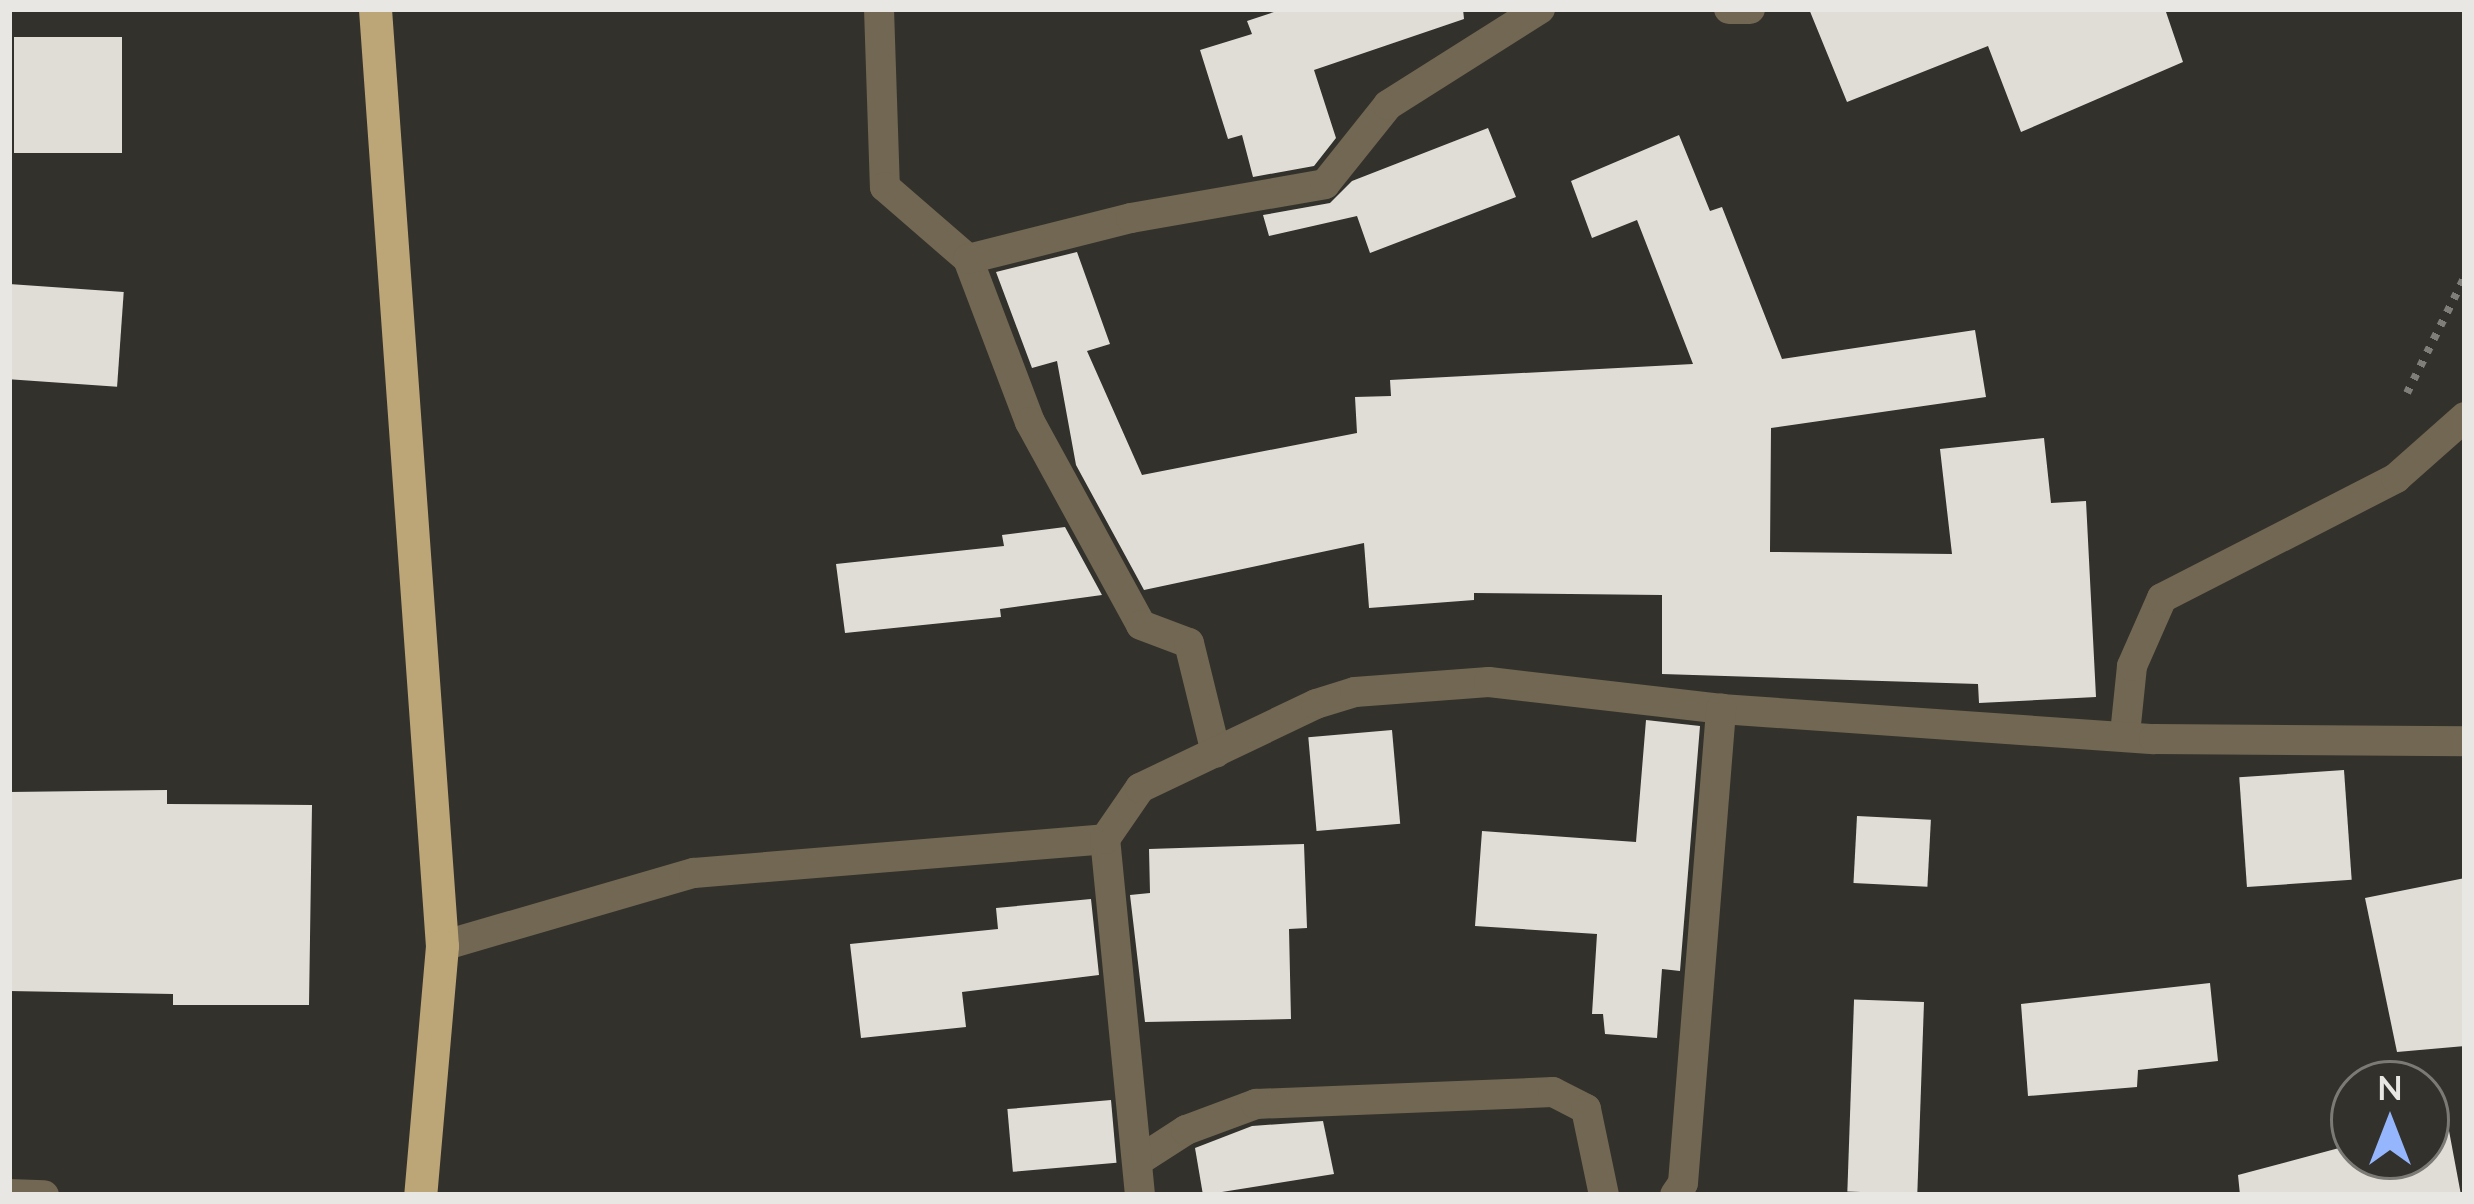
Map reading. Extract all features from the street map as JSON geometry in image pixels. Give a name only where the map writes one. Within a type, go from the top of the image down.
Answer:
[{"type":"highway","points":[[375,9],[442,946],[420,1195]]},
{"type":"street","points":[[879,9],[885,187],[968,259],[1030,422],[1141,625],[1189,643],[1216,753]]},
{"type":"street","points":[[968,259],[1132,218],[1325,184],[1388,105],[1540,9]]},
{"type":"street","points":[[1730,9],[1750,9]]},
{"type":"street","points":[[2126,734],[2132,666],[2162,598],[2396,478],[2465,417]]},
{"type":"street","points":[[1140,1195],[1105,838],[1140,788],[1355,692],[1489,682],[1720,709],[2126,734],[2465,741]]},
{"type":"street","points":[[1675,1195],[1683,1183],[1720,709]]},
{"type":"street","points":[[442,946],[694,874],[1105,838]]},
{"type":"street","points":[[1138,1161],[1186,1130],[1256,1104],[1553,1092],[1586,1108],[1604,1195]]},
{"type":"street","points":[[9,1194],[44,1195]]},
{"type":"building","points":[[1283,9],[1463,9],[1464,19],[1314,70],[1336,138],[1314,166],[1253,177],[1242,135],[1228,139],[1200,50],[1252,34],[1247,21]]},
{"type":"building","points":[[1809,9],[2165,9],[2183,62],[2021,132],[1988,46],[1847,102]]},
{"type":"building","points":[[14,37],[122,37],[122,153],[14,153]]},
{"type":"building","points":[[1488,128],[1516,197],[1370,253],[1357,216],[1269,236],[1263,215],[1330,203],[1352,181]]},
{"type":"building","points":[[1679,135],[1710,211],[1722,207],[1782,359],[1975,330],[1986,397],[1771,428],[1770,552],[1952,554],[1940,449],[2044,438],[2051,503],[2086,501],[2096,697],[1979,703],[1978,684],[1662,674],[1662,595],[1474,593],[1474,600],[1369,608],[1364,543],[1144,590],[1076,465],[1057,361],[1032,368],[996,272],[1077,252],[1110,344],[1087,351],[1142,475],[1357,433],[1355,397],[1391,396],[1390,380],[1693,364],[1637,220],[1592,238],[1571,181]]},
{"type":"building","points":[[9,284],[124,292],[117,387],[9,379]]},
{"type":"building","points":[[1065,527],[1102,595],[1000,609],[1001,617],[845,633],[836,564],[1004,546],[1002,535]]},
{"type":"building","points":[[1646,720],[1700,726],[1680,971],[1662,969],[1657,1038],[1605,1034],[1603,1014],[1592,1014],[1597,934],[1475,926],[1482,831],[1636,842]]},
{"type":"building","points":[[1392,730],[1400,824],[1317,831],[1308,737]]},
{"type":"building","points":[[2344,770],[2352,880],[2247,887],[2239,777]]},
{"type":"building","points":[[167,790],[167,804],[312,805],[309,1005],[173,1005],[173,994],[9,991],[9,792]]},
{"type":"building","points":[[1857,816],[1931,820],[1927,887],[1853,883]]},
{"type":"building","points":[[1304,844],[1307,928],[1289,929],[1291,1019],[1145,1022],[1130,895],[1150,893],[1149,849]]},
{"type":"building","points":[[2465,878],[2465,1046],[2397,1052],[2365,898]]},
{"type":"building","points":[[1091,899],[1099,975],[962,992],[966,1027],[861,1038],[850,944],[998,929],[996,908]]},
{"type":"building","points":[[2210,983],[2218,1061],[2138,1070],[2137,1087],[2028,1096],[2021,1004]]},
{"type":"building","points":[[1854,1000],[1924,1002],[1917,1194],[1847,1191]]},
{"type":"building","points":[[1111,1100],[1116,1163],[1013,1172],[1007,1109]]},
{"type":"building","points":[[1323,1121],[1334,1174],[1203,1195],[1195,1148],[1252,1126]]},
{"type":"building","points":[[2450,1136],[2461,1195],[2240,1195],[2238,1175],[2330,1150],[2330,1180],[2450,1180]]}]
